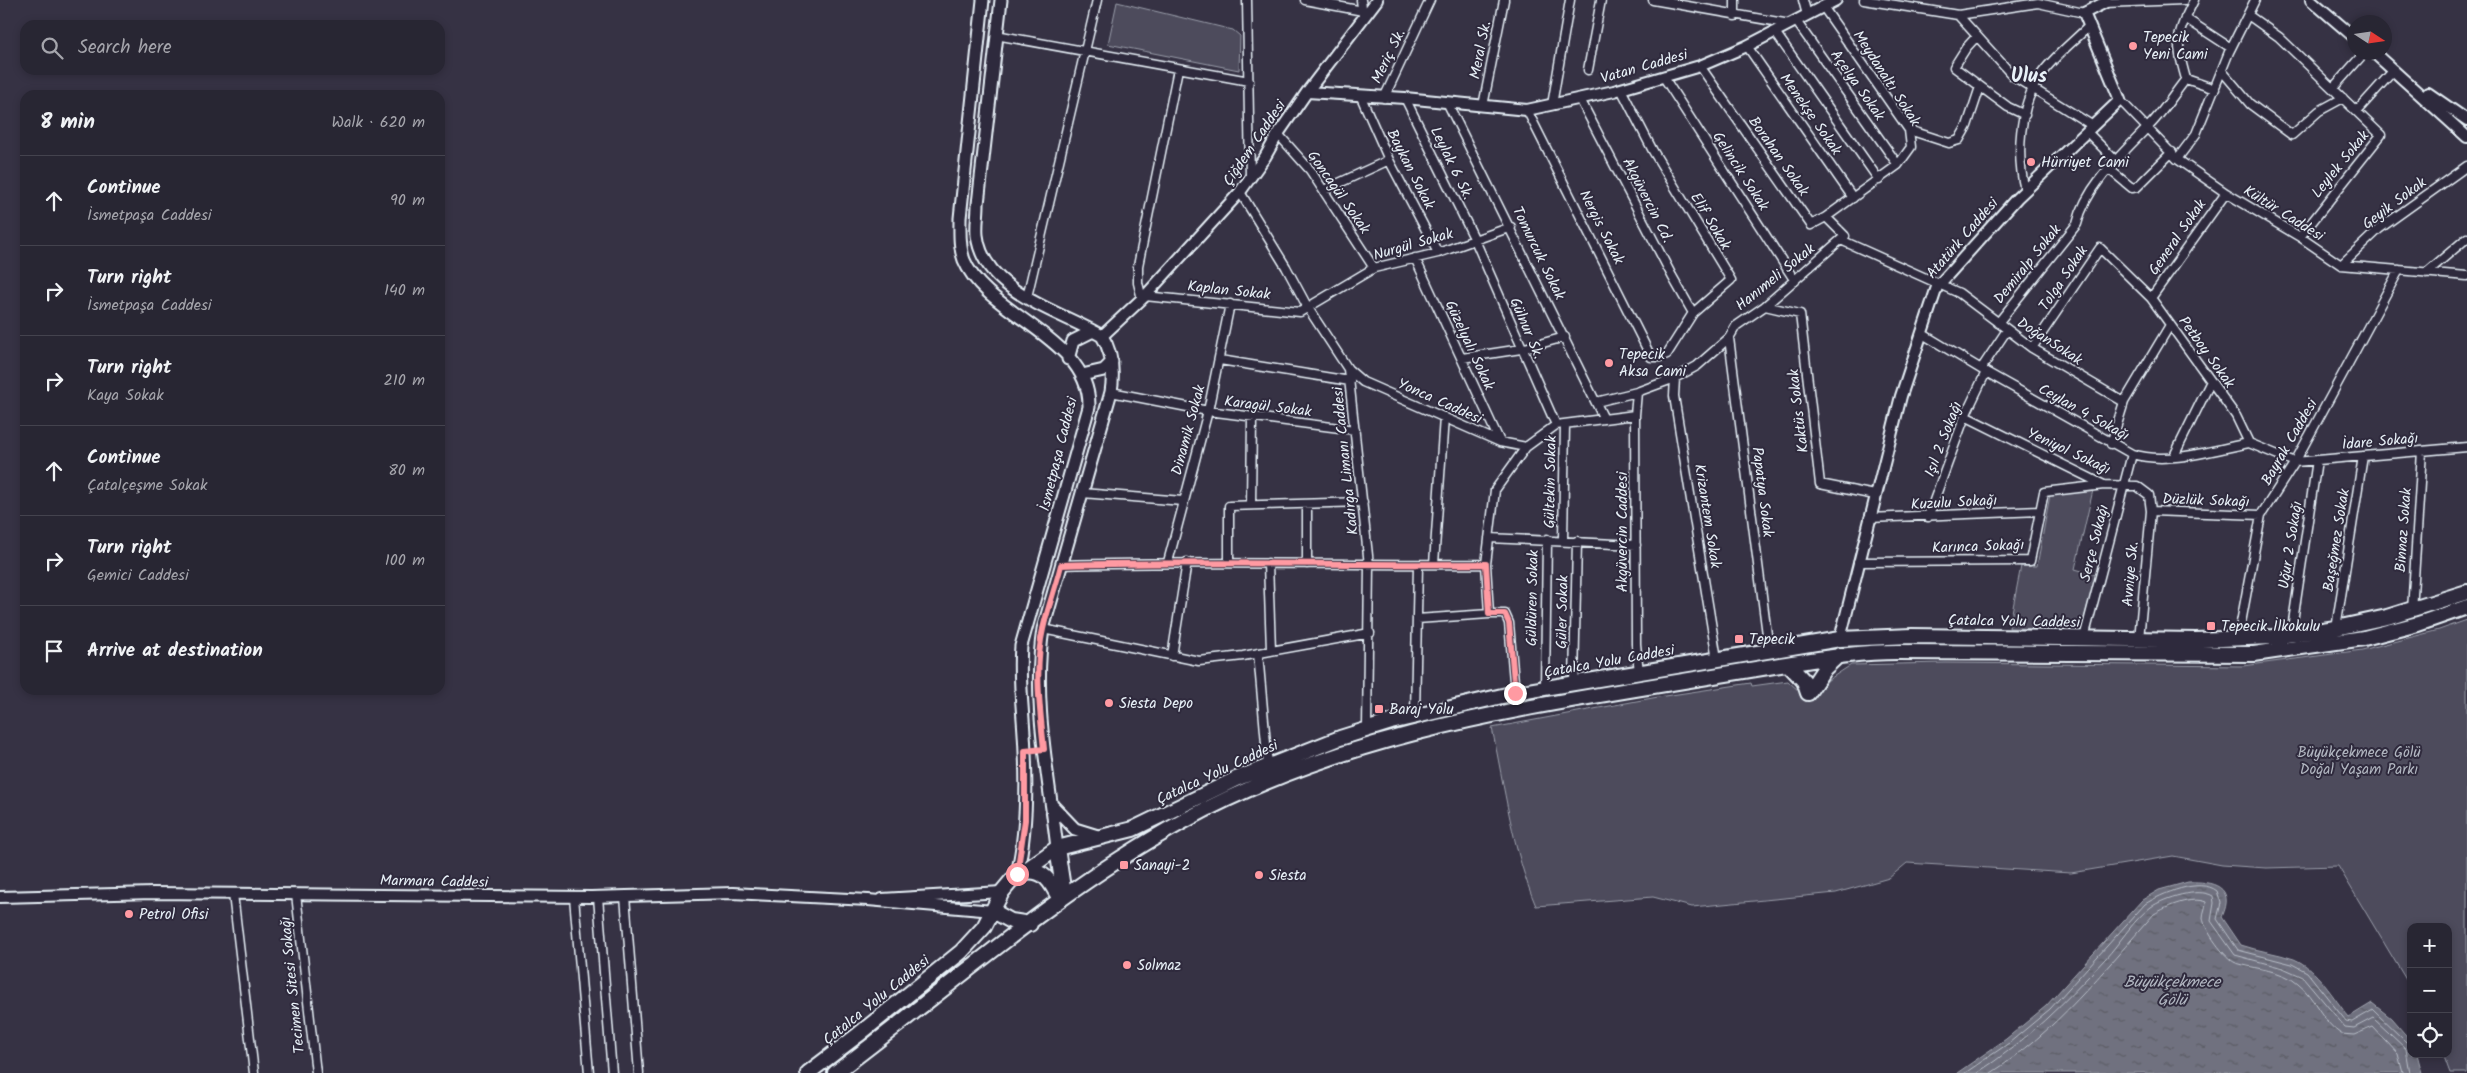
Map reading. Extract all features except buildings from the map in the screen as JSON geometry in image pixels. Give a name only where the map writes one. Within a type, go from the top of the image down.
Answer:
[{"type":"highway","name":"Çatalca Yolu Caddesi","points":[[808,1073],[961,952],[974,940],[993,912],[1002,892],[1017,874],[1057,848],[1119,834],[1148,823],[1268,766],[1368,728],[1415,715],[1515,693],[1840,639],[1912,636],[2238,639],[2291,635],[2336,628],[2412,611],[2467,592]]},
{"type":"highway","name":"Çatalca Yolu Caddesi","points":[[835,1073],[973,964],[1030,924],[1060,900],[1126,856],[1212,806],[1305,767],[1362,747],[1475,717],[1839,656],[1890,652],[2254,654],[2364,638],[2467,607]]},
{"type":"highway","points":[[1788,664],[1804,681],[1808,693],[1824,669],[1839,656],[1840,639]]},
{"type":"highway","points":[[1057,848],[1062,888],[1060,900]]},
{"type":"highway","points":[[1017,874],[1037,872],[1046,876],[1053,885],[1060,900]]},
{"type":"highway","points":[[993,912],[1011,921],[1030,924]]},
{"type":"main road","name":"İsmetpaşa Caddesi","points":[[983,0],[960,218],[960,244],[964,260],[989,292],[1049,338],[1068,358],[1082,375],[1088,387],[1089,407],[1022,646],[1019,675],[1025,751],[1025,820],[1017,874]]},
{"type":"main road","points":[[998,0],[977,236],[982,254],[995,275],[1009,287],[1098,333]]},
{"type":"main road","name":"Çiğdem Caddesi","points":[[1098,333],[1144,297],[1240,192],[1306,92],[1363,15],[1378,0]]},
{"type":"main road","name":"Vatan Caddesi","points":[[1306,92],[1360,97],[1405,98],[1528,110],[1621,89],[1700,66],[1747,46],[1824,8],[1836,0]]},
{"type":"main road","points":[[2311,0],[2347,31]]},
{"type":"main road","points":[[2105,2],[2084,13],[2120,100]]},
{"type":"main road","points":[[2382,60],[2467,137]]},
{"type":"main road","points":[[2395,71],[2467,120]]},
{"type":"main road","name":"Atatürk Caddesi","points":[[1840,639],[1901,396],[1939,283],[2025,190],[2120,100]]},
{"type":"main road","points":[[966,167],[982,170]]},
{"type":"main road","name":"İsmetpaşa Caddesi","points":[[1057,848],[1044,749],[1039,669],[1043,629],[1111,392],[1112,362],[1108,346],[1098,333]]},
{"type":"main road","points":[[1068,358],[1073,341],[1098,333]]},
{"type":"main road","points":[[1082,375],[1095,374],[1104,370],[1112,362]]},
{"type":"main road","points":[[1043,570],[1060,570]]},
{"type":"main road","points":[[1025,751],[1044,749]]},
{"type":"main road","points":[[1052,805],[1075,829],[1101,837]]},
{"type":"main road","points":[[868,900],[1002,892]]},
{"type":"main road","name":"Marmara Caddesi","points":[[0,897],[105,894],[296,894],[598,897],[733,893],[868,900]]},
{"type":"main road","points":[[868,900],[993,912]]},
{"type":"street","points":[[1027,297],[1097,0]]},
{"type":"street","points":[[1247,0],[1250,178]]},
{"type":"street","points":[[1305,0],[1363,15],[1361,0]]},
{"type":"street","name":"Meriç Sk.","points":[[1384,98],[1430,0]]},
{"type":"street","name":"Meral Sk.","points":[[1483,106],[1504,0]]},
{"type":"street","points":[[1552,105],[1570,0]]},
{"type":"street","points":[[1588,70],[1601,0]]},
{"type":"street","points":[[1653,0],[1681,3],[1735,16],[1793,22]]},
{"type":"street","points":[[1735,0],[1735,16]]},
{"type":"street","points":[[1803,0],[1807,15]]},
{"type":"street","points":[[1864,0],[1958,15],[2038,3],[2084,13]]},
{"type":"street","points":[[2105,2],[2184,0]]},
{"type":"street","points":[[2194,0],[2184,18],[2178,35],[2178,50],[2186,79],[2215,89]]},
{"type":"street","points":[[2177,159],[2196,134],[2231,48],[2255,0]]},
{"type":"street","name":"Meydanaltı Sokak","points":[[1824,8],[1909,130],[1911,147],[1898,165],[1826,217]]},
{"type":"street","points":[[1958,15],[2007,70],[2090,129],[2116,161]]},
{"type":"street","points":[[2248,15],[2280,37],[2357,111],[2395,71]]},
{"type":"street","points":[[2184,18],[2231,48]]},
{"type":"street","name":"Açelya Sokak","points":[[1793,22],[1898,165]]},
{"type":"street","points":[[2025,190],[2020,156],[2025,115],[2034,88],[2040,76],[2089,26]]},
{"type":"street","points":[[1775,32],[1879,180]]},
{"type":"street","points":[[996,35],[1249,81]]},
{"type":"street","points":[[1977,36],[1966,48],[1954,67],[2008,107],[2025,115]]},
{"type":"street","name":"Menekşe Sokak","points":[[1747,46],[1853,198]]},
{"type":"street","points":[[2222,71],[2250,104],[2292,135],[2338,93],[2359,60]]},
{"type":"street","name":"Borahan Sokak","points":[[1700,66],[1811,225],[1826,217]]},
{"type":"street","points":[[1144,297],[1138,283],[1138,266],[1178,69]]},
{"type":"street","name":"Gelincik Sokak","points":[[1662,76],[1795,280]]},
{"type":"street","name":"Demiralp Sokak","points":[[1998,323],[2077,224],[2081,207],[2086,197],[2116,161],[2148,128],[2186,79]]},
{"type":"street","points":[[1909,130],[1949,143],[1959,140],[1968,126],[1980,87]]},
{"type":"street","name":"Elif Sokak","points":[[1621,89],[1653,152],[1731,280],[1693,313],[1667,354]]},
{"type":"street","name":"Baykan Sokak","points":[[1360,97],[1438,253]]},
{"type":"street","name":"Leylak 6 Sk.","points":[[1405,98],[1475,240]]},
{"type":"street","name":"Akgüvercin Cd.","points":[[1580,99],[1693,313]]},
{"type":"street","name":"Kültür Caddesi","points":[[2120,100],[2177,159],[2341,265],[2467,276]]},
{"type":"street","name":"Tomurcuk Sokak","points":[[1447,102],[1511,228],[1603,418]]},
{"type":"street","name":"Nergis Sokak","points":[[1528,110],[1651,357],[1660,357],[1667,354]]},
{"type":"street","name":"Leylek Sokak","points":[[2300,237],[2381,136],[2357,111]]},
{"type":"street","name":"Goncagül Sokak","points":[[1278,134],[1310,170],[1374,268]]},
{"type":"street","points":[[2109,169],[2132,188],[2137,186],[2172,152]]},
{"type":"street","points":[[1324,190],[1390,160]]},
{"type":"street","name":"Geyik Sokak","points":[[2341,265],[2379,229],[2467,166]]},
{"type":"street","name":"Kadırga Limanı Caddesi","points":[[1240,192],[1286,267],[1308,308],[1348,369],[1369,565],[1368,728]]},
{"type":"street","name":"General Sokak","points":[[2151,298],[2226,192]]},
{"type":"street","points":[[1826,217],[1843,238],[1939,283]]},
{"type":"street","name":"Nurgül Sokak","points":[[1308,308],[1374,268],[1438,253],[1511,228]]},
{"type":"street","name":"Hanımeli Sokak","points":[[1596,402],[1637,392],[1675,378],[1697,366],[1729,338],[1736,326],[1765,306],[1843,238]]},
{"type":"street","points":[[2426,273],[2467,238]]},
{"type":"street","name":"Gülnur Sk.","points":[[1475,240],[1521,349],[1556,425]]},
{"type":"street","name":"Petboy Sokak","points":[[2100,248],[2151,298],[2236,416],[2249,443]]},
{"type":"street","name":"Tolga Sokak","points":[[2032,348],[2100,248]]},
{"type":"street","name":"Güzelyalı Sokak","points":[[1415,258],[1500,442]]},
{"type":"street","name":"Bayrak Caddesi","points":[[2238,639],[2261,516],[2295,462],[2399,270]]},
{"type":"street","name":"DoğanSokak","points":[[1939,283],[1958,293],[2032,348],[2124,402]]},
{"type":"street","name":"Kaplan Sokak","points":[[1144,297],[1300,312],[1308,308]]},
{"type":"street","name":"Dinamik Sokak","points":[[1168,562],[1208,411],[1230,304]]},
{"type":"street","name":"Kaktüs Sokak","points":[[1765,306],[1800,314],[1820,484],[1876,495]]},
{"type":"street","points":[[2111,444],[2124,402],[2170,324]]},
{"type":"street","name":"Işıl 2 Sokağı","points":[[1928,517],[1983,371],[2007,330]]},
{"type":"street","name":"Ceylan 4 Sokağı","points":[[1921,333],[1983,371],[2132,454],[2145,458],[2174,456],[2249,443]]},
{"type":"street","points":[[1462,358],[1521,349],[1565,338]]},
{"type":"street","name":"Papatya Sokak","points":[[1729,338],[1769,650]]},
{"type":"street","points":[[1220,360],[1350,381]]},
{"type":"street","name":"Yonca Caddesi","points":[[1348,369],[1362,382],[1500,442],[1526,447]]},
{"type":"street","name":"Krizantem Sokak","points":[[1675,378],[1674,396],[1717,659]]},
{"type":"street","points":[[2174,456],[2211,381]]},
{"type":"street","name":"Karagül Sokak","points":[[1111,392],[1252,418],[1355,430]]},
{"type":"street","name":"Akgüvercin Caddesi","points":[[1637,392],[1635,415],[1636,644],[1639,672]]},
{"type":"street","points":[[1489,614],[1486,564],[1495,490],[1526,447],[1556,425],[1635,415]]},
{"type":"street","name":"Yeniyol Sokağı","points":[[1965,416],[2104,485],[2137,486],[2149,495],[2151,511]]},
{"type":"street","points":[[1434,564],[1444,417]]},
{"type":"street","points":[[1251,505],[1252,418]]},
{"type":"street","name":"Gültekin Sokak","points":[[1563,540],[1565,424]]},
{"type":"street","points":[[2249,443],[2295,462]]},
{"type":"street","name":"İdare Sokağı","points":[[2295,462],[2467,447]]},
{"type":"street","name":"Binnaz Sokak","points":[[2412,611],[2422,451]]},
{"type":"street","name":"Serçe Sokağı","points":[[2084,638],[2122,485],[2132,454]]},
{"type":"street","name":"Başeğmez Sokak","points":[[2336,628],[2363,456]]},
{"type":"street","name":"Uğur 2 Sokağı","points":[[2291,635],[2317,460]]},
{"type":"street","name":"Karınca Sokağı","points":[[1858,562],[2030,561],[2044,492],[2104,485]]},
{"type":"street","points":[[1082,493],[1183,501]]},
{"type":"street","points":[[1229,563],[1230,506],[1363,502]]},
{"type":"street","points":[[1307,504],[1307,564]]},
{"type":"street","name":"Kuzulu Sokağı","points":[[1869,518],[2040,511]]},
{"type":"street","name":"Düzlük Sokağı","points":[[2151,511],[2261,516]]},
{"type":"street","name":"Avniye Sk.","points":[[2139,639],[2151,511]]},
{"type":"street","points":[[1488,538],[1547,539],[1636,545]]},
{"type":"street","name":"Güldüren Sokak","points":[[1545,688],[1547,539]]},
{"type":"street","name":"Güler Sokak","points":[[1574,683],[1577,541]]},
{"type":"street","points":[[1060,570],[1168,562],[1369,565],[1486,564]]},
{"type":"street","points":[[1172,656],[1186,562]]},
{"type":"street","points":[[1268,563],[1271,650]]},
{"type":"street","points":[[1415,715],[1418,565]]},
{"type":"street","points":[[1418,619],[1505,614],[1509,623],[1515,693]]},
{"type":"street","points":[[1043,629],[1199,661],[1258,653],[1370,633]]},
{"type":"street","points":[[1258,653],[1268,766]]},
{"type":"street","points":[[233,894],[254,1073]]},
{"type":"street","name":"Tecimen Sitesi Sokağı","points":[[296,894],[316,1073]]},
{"type":"street","points":[[625,896],[639,1073]]},
{"type":"street","points":[[574,897],[589,1073]]},
{"type":"street","points":[[598,897],[612,1073]]},
{"type":"green space","points":[[1117,2],[1233,30],[1240,36],[1239,70],[1108,44]]},
{"type":"green space","points":[[2093,490],[2075,569],[2096,575],[2081,630],[2009,628],[2021,566],[2037,566],[2050,495]]},
{"type":"green space","name":"Büyükçekmece Gölü Doğal Yaşam Parkı","points":[[2467,620],[2467,1073],[2450,1073],[2444,1058],[2452,1058],[2452,923],[2407,923],[2407,981],[2338,866],[2266,868],[2222,865],[2173,856],[2071,873],[1907,863],[1889,878],[1836,893],[1692,907],[1653,897],[1536,906],[1515,841],[1492,728],[1658,697],[1751,683],[1752,686],[1788,681],[1800,692],[1814,697],[1828,680],[1851,665],[1945,663],[2243,666],[2362,650],[2439,630]]},
{"type":"water","name":"Büyükçekmece Gölü","points":[[2188,882],[2213,884],[2220,888],[2226,898],[2226,907],[2222,917],[2241,945],[2288,957],[2303,964],[2325,985],[2349,1017],[2372,1003],[2391,1018],[2407,1036],[2407,1058],[2418,1058],[2422,1073],[1957,1073],[2006,1039],[2046,1006],[2142,900],[2159,890]]},
{"type":"place","name":"Tepecik Yeni Cami","points":[[2133,46]]},
{"type":"place","name":"Hürriyet Cami","points":[[2031,162]]},
{"type":"place","name":"Tepecik Aksa Cami","points":[[1609,363]]},
{"type":"place","name":"Tepecik İlkokulu","points":[[2211,626]]},
{"type":"place","name":"Tepecik","points":[[1739,639]]},
{"type":"place","name":"Siesta Depo","points":[[1109,703]]},
{"type":"place","name":"Baraj Yolu","points":[[1379,709]]},
{"type":"place","name":"Sanayi-2","points":[[1124,865]]},
{"type":"place","name":"Siesta","points":[[1259,875]]},
{"type":"place","name":"Petrol Ofisi","points":[[129,914]]},
{"type":"place","name":"Solmaz","points":[[1127,965]]},
{"type":"district","name":"Ulus","points":[[2029,75]]},
{"type":"route","points":[[1017,874],[1025,820],[1025,751],[1044,749],[1040,700],[1040,648],[1043,629],[1061,565],[1168,562],[1369,565],[1486,564],[1489,614],[1505,614],[1509,623],[1515,693]]}]
